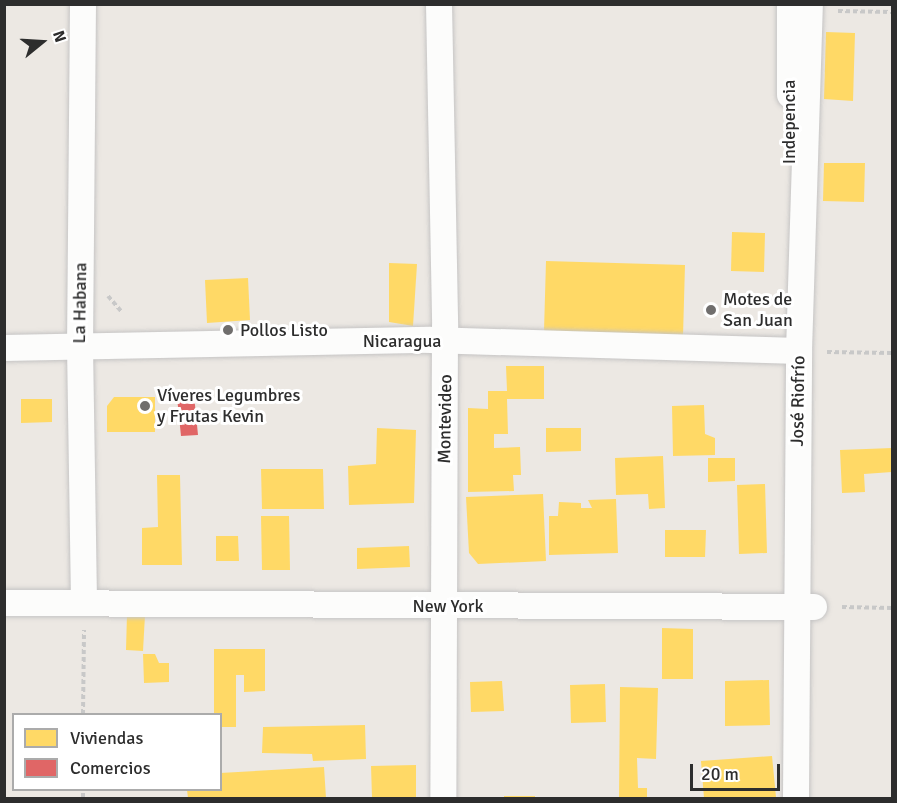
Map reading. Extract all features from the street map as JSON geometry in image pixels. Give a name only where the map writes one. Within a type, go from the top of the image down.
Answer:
[{"type":"street","name":"La Habana","points":[[83,4],[80,346],[84,612]]},
{"type":"street","name":"Montevideo","points":[[439,4],[445,341],[443,798]]},
{"type":"street","name":"Indepencia","points":[[790,4],[789,201],[795,221],[805,235]]},
{"type":"street","name":"José Riofrío","points":[[796,798],[804,607],[807,351],[805,235],[818,8]]},
{"type":"street","name":"Nicaragua","points":[[4,348],[445,341],[807,351]]},
{"type":"street","name":"New York","points":[[4,603],[84,612],[443,606],[804,607]]},
{"type":"path","points":[[818,8],[892,12]]},
{"type":"path","points":[[807,351],[892,353]]},
{"type":"path","points":[[804,607],[892,608]]},
{"type":"path","points":[[83,713],[84,612]]},
{"type":"building: Viviendas","points":[[826,32],[855,33],[853,101],[824,99]]},
{"type":"building: Viviendas","points":[[824,163],[865,163],[864,202],[823,201]]},
{"type":"building: Viviendas","points":[[732,232],[765,233],[764,272],[731,271]]},
{"type":"building: Viviendas","points":[[546,261],[685,265],[683,336],[544,331]]},
{"type":"building: Viviendas","points":[[389,263],[417,264],[413,326],[389,322]]},
{"type":"building: Viviendas","points":[[248,278],[250,320],[207,323],[205,280]]},
{"type":"building: Viviendas","points":[[506,366],[544,366],[544,399],[507,399],[508,434],[494,434],[494,448],[520,447],[521,475],[513,475],[514,491],[468,492],[468,408],[488,409],[488,391],[507,391]]},
{"type":"building: Viviendas","points":[[114,397],[155,397],[155,432],[107,432],[107,406]]},
{"type":"building: Viviendas","points":[[21,399],[52,399],[52,422],[21,423]]},
{"type":"building: Viviendas","points":[[704,405],[705,434],[715,438],[715,455],[673,456],[672,406]]},
{"type":"building: Viviendas","points":[[377,428],[416,430],[414,503],[349,505],[348,466],[376,464]]},
{"type":"building: Viviendas","points":[[546,428],[581,428],[581,451],[546,452]]},
{"type":"building: Viviendas","points":[[892,448],[892,472],[864,474],[865,492],[842,493],[840,450]]},
{"type":"building: Viviendas","points":[[663,456],[665,508],[649,509],[648,494],[616,495],[615,458]]},
{"type":"building: Viviendas","points":[[708,458],[735,458],[735,481],[708,482]]},
{"type":"building: Viviendas","points":[[261,469],[323,469],[324,509],[262,509]]},
{"type":"building: Viviendas","points":[[157,475],[180,475],[182,565],[142,565],[142,528],[158,527]]},
{"type":"building: Viviendas","points":[[765,484],[767,553],[739,554],[737,485]]},
{"type":"building: Viviendas","points":[[543,494],[546,561],[478,564],[469,553],[466,497]]},
{"type":"building: Viviendas","points":[[616,499],[618,553],[549,555],[549,516],[558,516],[559,502],[581,503],[581,508],[592,508],[588,500]]},
{"type":"building: Viviendas","points":[[261,516],[289,516],[290,570],[262,570]]},
{"type":"building: Viviendas","points":[[665,530],[706,530],[705,557],[665,557]]},
{"type":"building: Viviendas","points":[[216,536],[238,536],[239,561],[216,561]]},
{"type":"building: Viviendas","points":[[409,546],[410,567],[357,569],[357,548]]},
{"type":"building: Viviendas","points":[[127,614],[145,615],[143,651],[126,650]]},
{"type":"building: Viviendas","points":[[662,628],[693,629],[693,679],[662,679]]},
{"type":"building: Viviendas","points":[[214,649],[265,649],[265,691],[244,692],[244,675],[236,675],[236,727],[222,727],[222,713],[214,713]]},
{"type":"building: Viviendas","points":[[143,654],[155,654],[159,663],[169,663],[169,682],[144,683]]},
{"type":"building: Viviendas","points":[[769,680],[770,725],[725,726],[725,681]]},
{"type":"building: Viviendas","points":[[502,681],[504,711],[471,712],[470,682]]},
{"type":"building: Viviendas","points":[[605,684],[606,722],[571,723],[570,685]]},
{"type":"building: Viviendas","points":[[620,687],[658,688],[656,759],[637,758],[638,788],[647,788],[647,798],[619,798]]},
{"type":"building: Viviendas","points":[[365,725],[366,759],[313,761],[312,754],[262,753],[263,727]]},
{"type":"building: Viviendas","points":[[772,756],[776,797],[704,798],[701,761]]},
{"type":"building: Viviendas","points":[[416,765],[416,798],[372,798],[371,766]]},
{"type":"building: Viviendas","points":[[324,767],[326,798],[188,798],[187,791],[222,791],[222,773]]},
{"type":"building: Viviendas","points":[[504,796],[535,796],[535,798],[504,798]]},
{"type":"building: Comercios","points":[[194,395],[198,435],[181,436],[177,397]]},
{"type":"place","name":"Motes de San Juan","points":[[711,310]]},
{"type":"place","name":"Pollos Listo","points":[[228,330]]},
{"type":"place","name":"Víveres Legumbres y Frutas Kevin","points":[[145,406]]}]
